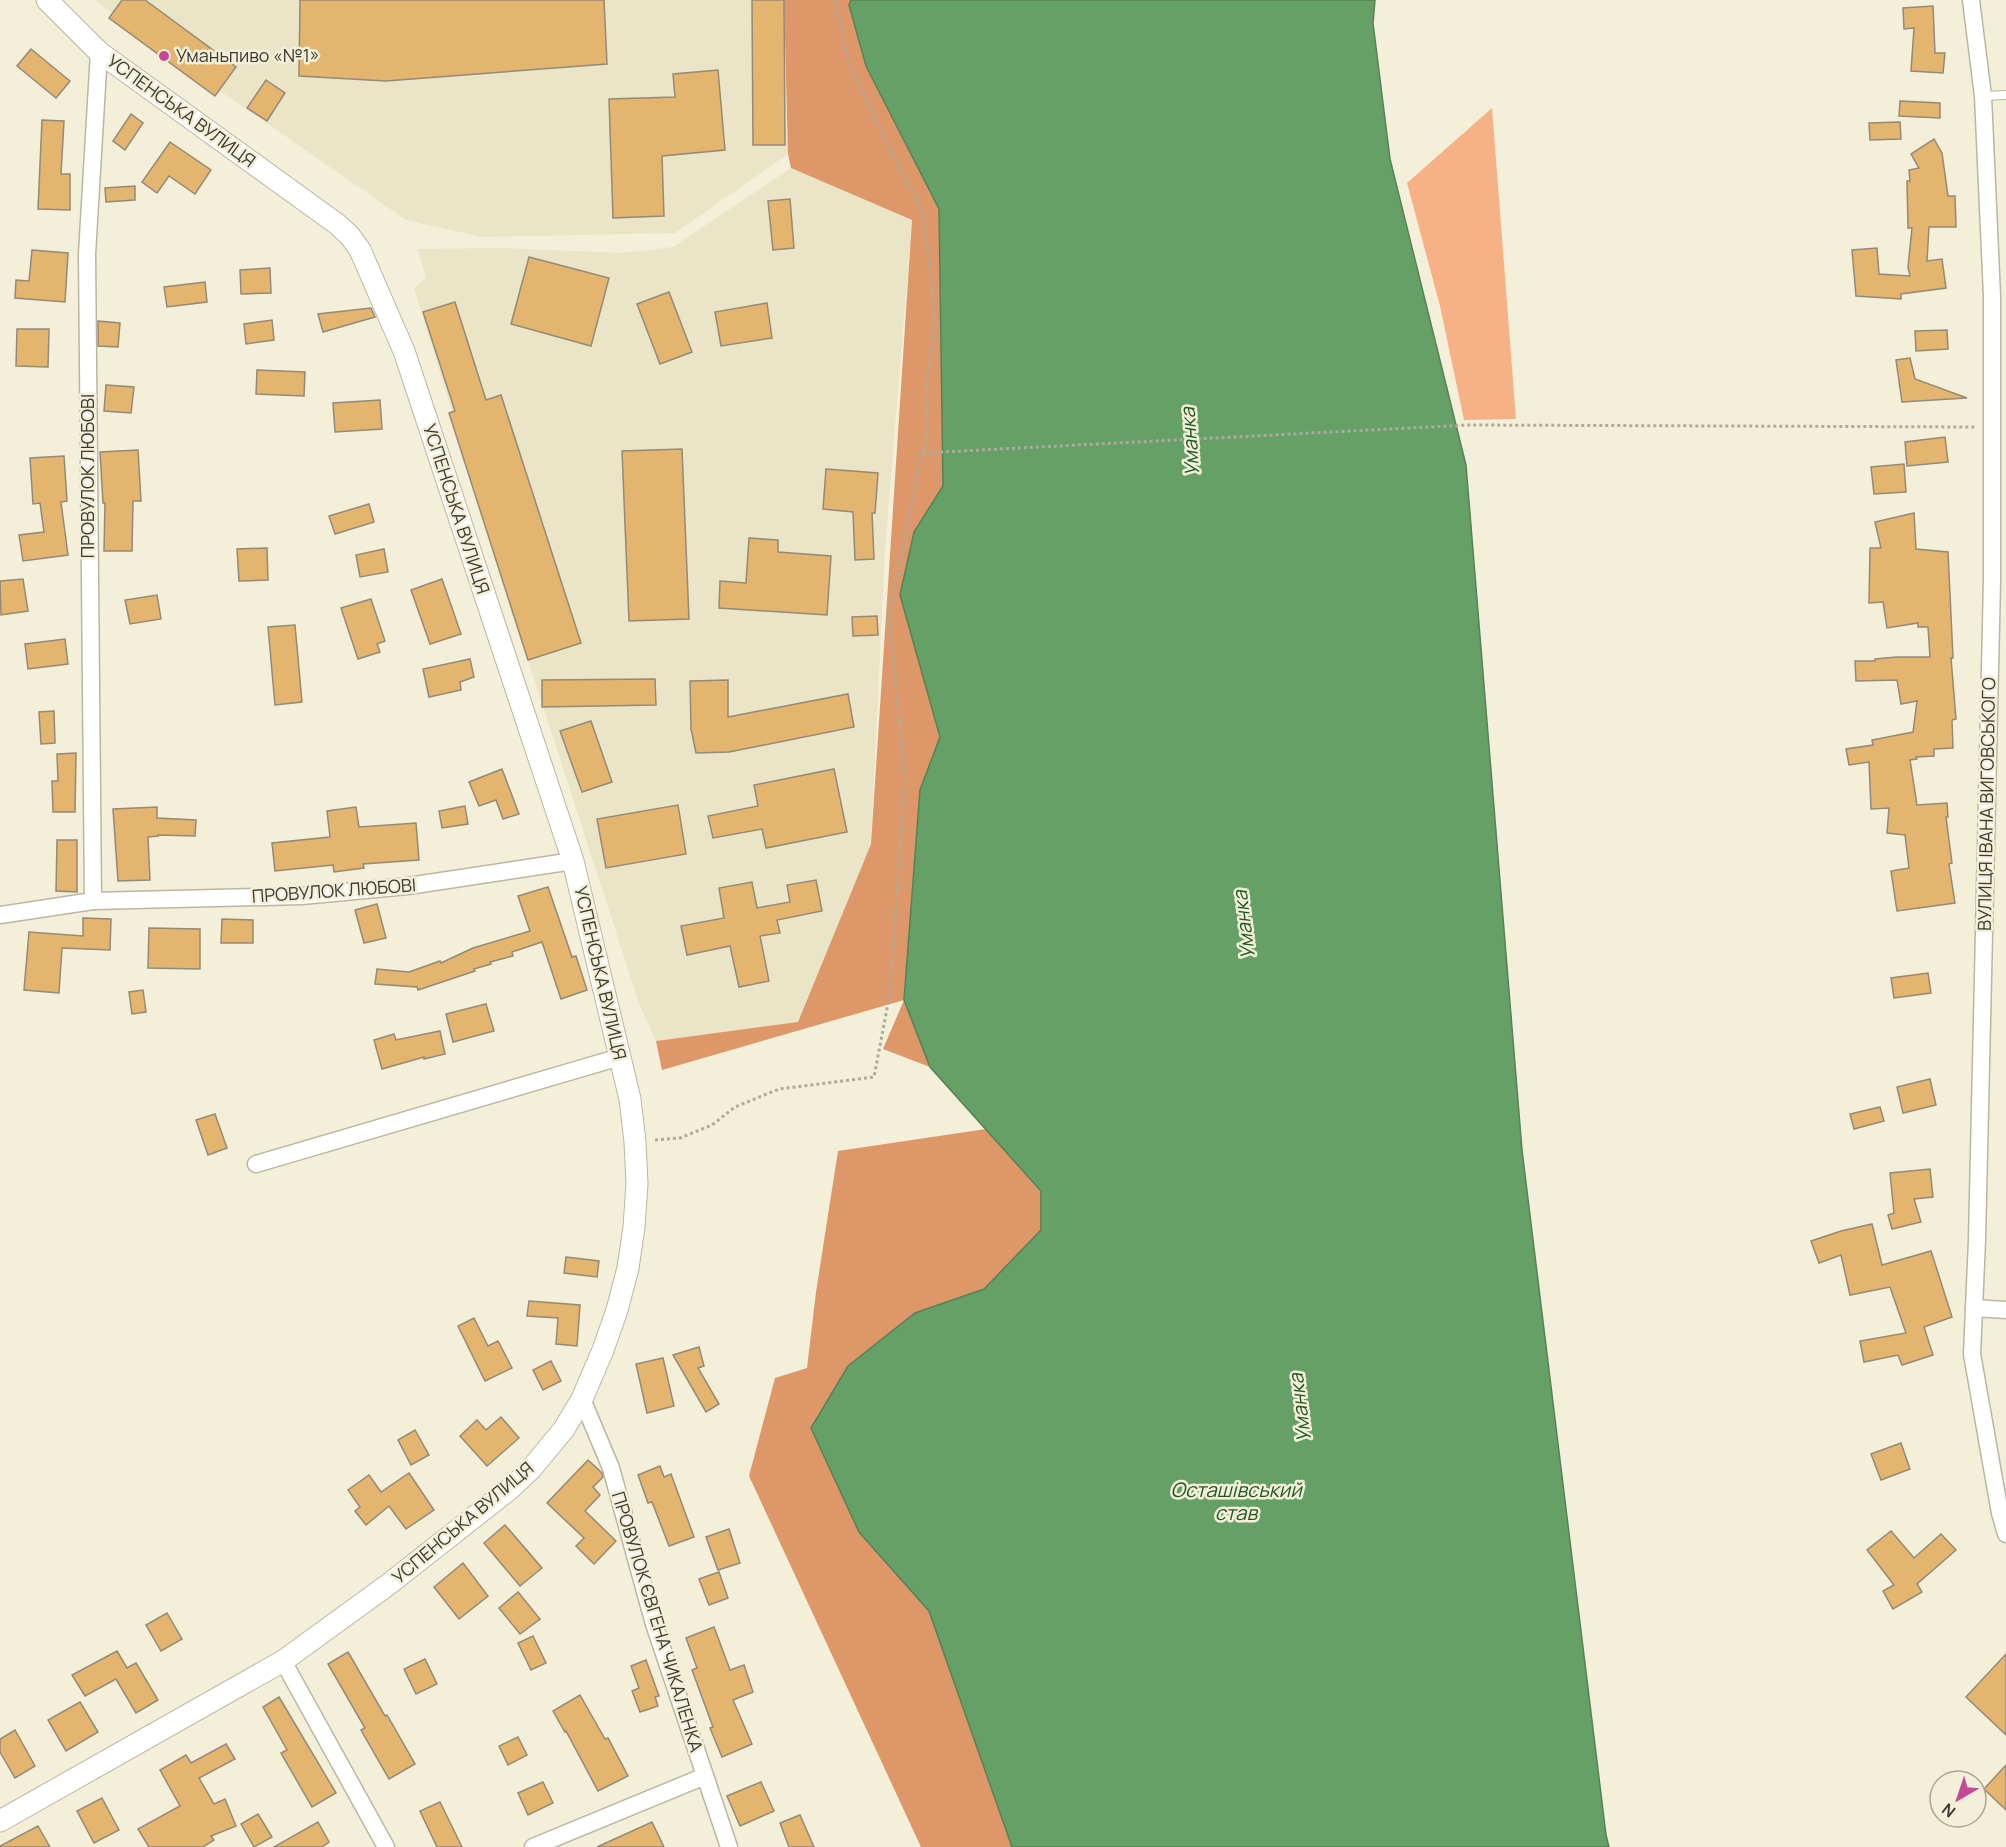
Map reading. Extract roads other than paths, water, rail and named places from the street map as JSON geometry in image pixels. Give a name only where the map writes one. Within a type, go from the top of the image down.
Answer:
[{"type":"street","name":"УСПЕНСЬКА ВУЛИЦЯ","points":[[0,1821],[283,1661],[389,1584],[511,1488],[531,1469],[558,1437],[582,1399],[614,1320],[628,1269],[636,1195],[635,1142],[630,1099],[573,861],[404,351],[360,250],[337,224],[99,52],[47,0]]},
{"type":"street","name":"ВУЛИЦЯ ІВАНА ВИГОВСЬКОГО","points":[[1971,0],[1983,96],[1992,296],[1992,581],[1972,1354],[2000,1513],[2006,1534]]},
{"type":"street","name":"ПРОВУЛОК ЛЮБОВІ","points":[[93,901],[87,254],[99,52]]},
{"type":"street","name":"ПРОВУЛОК ЛЮБОВІ","points":[[0,915],[93,901],[302,896],[419,884],[573,861]]},
{"type":"street","points":[[256,1164],[620,1057]]},
{"type":"street","points":[[1974,1308],[2006,1311]]},
{"type":"street","name":"ПРОВУЛОК ЄВГЕНА ЧИКАЛЕНКА","points":[[582,1399],[611,1468],[654,1624],[729,1847]]},
{"type":"street","points":[[283,1661],[386,1847]]},
{"type":"street","points":[[533,1847],[705,1776]]},
{"type":"lane","points":[[1983,96],[2006,95]]},
{"type":"water","name":"Осташівський став","points":[[851,0],[1375,0],[1373,23],[1390,159],[1466,465],[1522,1150],[1609,1847],[1012,1847],[929,1611],[859,1532],[811,1428],[848,1366],[915,1313],[984,1289],[1041,1230],[1041,1191],[930,1067],[904,1000],[920,790],[940,737],[900,595],[914,532],[943,486],[939,209],[866,66],[849,5]]},
{"type":"place","name":"Уманьпиво «№1»","points":[[164,56]]},
{"type":"water label","name":"Уманка","points":[[1190,442]]},
{"type":"water label","name":"Уманка","points":[[1244,925]]},
{"type":"water label","name":"Уманка","points":[[1300,1408]]}]
